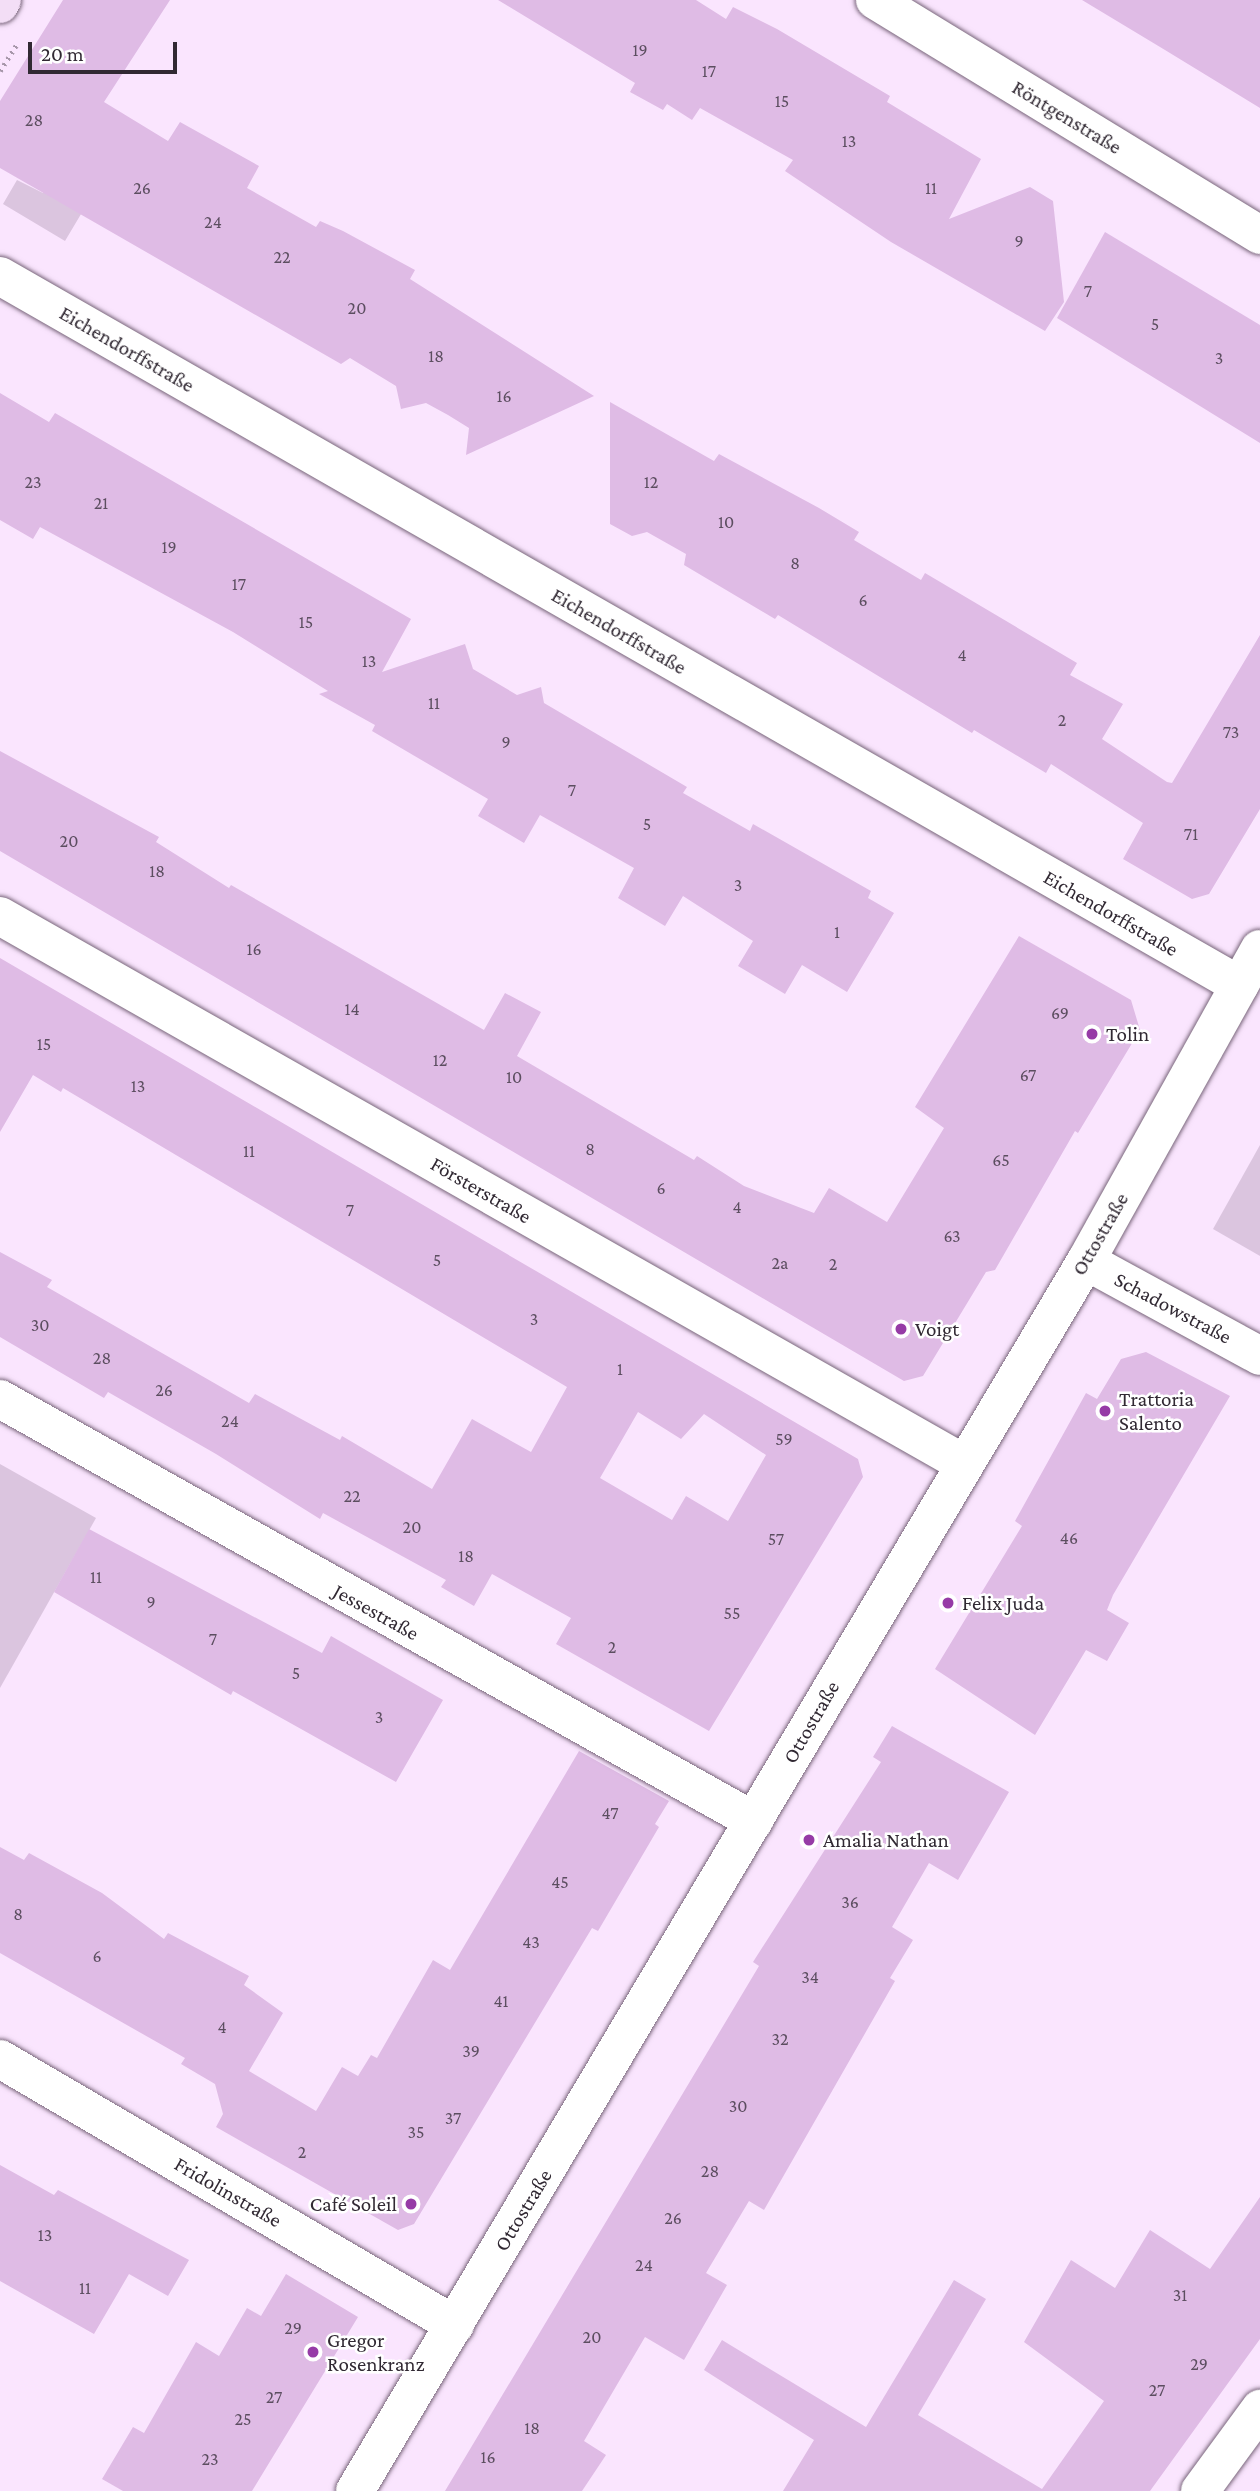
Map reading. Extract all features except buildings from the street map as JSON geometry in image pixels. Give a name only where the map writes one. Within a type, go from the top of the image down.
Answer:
[{"type":"street","name":"Röntgenstraße","points":[[875,0],[1260,235]]},
{"type":"street","name":"Eichendorffstraße","points":[[0,275],[1239,985]]},
{"type":"street","name":"Försterstraße","points":[[0,916],[963,1463]]},
{"type":"street","name":"Ottostraße","points":[[355,2491],[754,1821],[963,1463],[1086,1261],[1260,949]]},
{"type":"street","name":"Schadowstraße","points":[[1086,1261],[1260,1356]]},
{"type":"street","name":"Jessestraße","points":[[0,1399],[754,1821]]},
{"type":"street","name":"Fridolinstraße","points":[[0,2059],[455,2325]]},
{"type":"street","points":[[1199,2491],[1260,2409]]},
{"type":"shaded area","points":[[17,180],[43,193],[50,183],[87,204],[65,241],[3,204]]},
{"type":"shaded area","points":[[1260,1145],[1260,1256],[1213,1229]]},
{"type":"shaded area","points":[[0,1464],[96,1518],[0,1688]]},
{"type":"place","name":"Tolin","points":[[1092,1034]]},
{"type":"place","name":"Voigt","points":[[901,1329]]},
{"type":"place","name":"Trattoria Salento","points":[[1105,1411]]},
{"type":"place","name":"Felix Juda","points":[[948,1603]]},
{"type":"place","name":"Amalia Nathan","points":[[809,1840]]},
{"type":"place","name":"Café Soleil","points":[[411,2204]]},
{"type":"place","name":"Gregor Rosenkranz","points":[[313,2352]]}]
